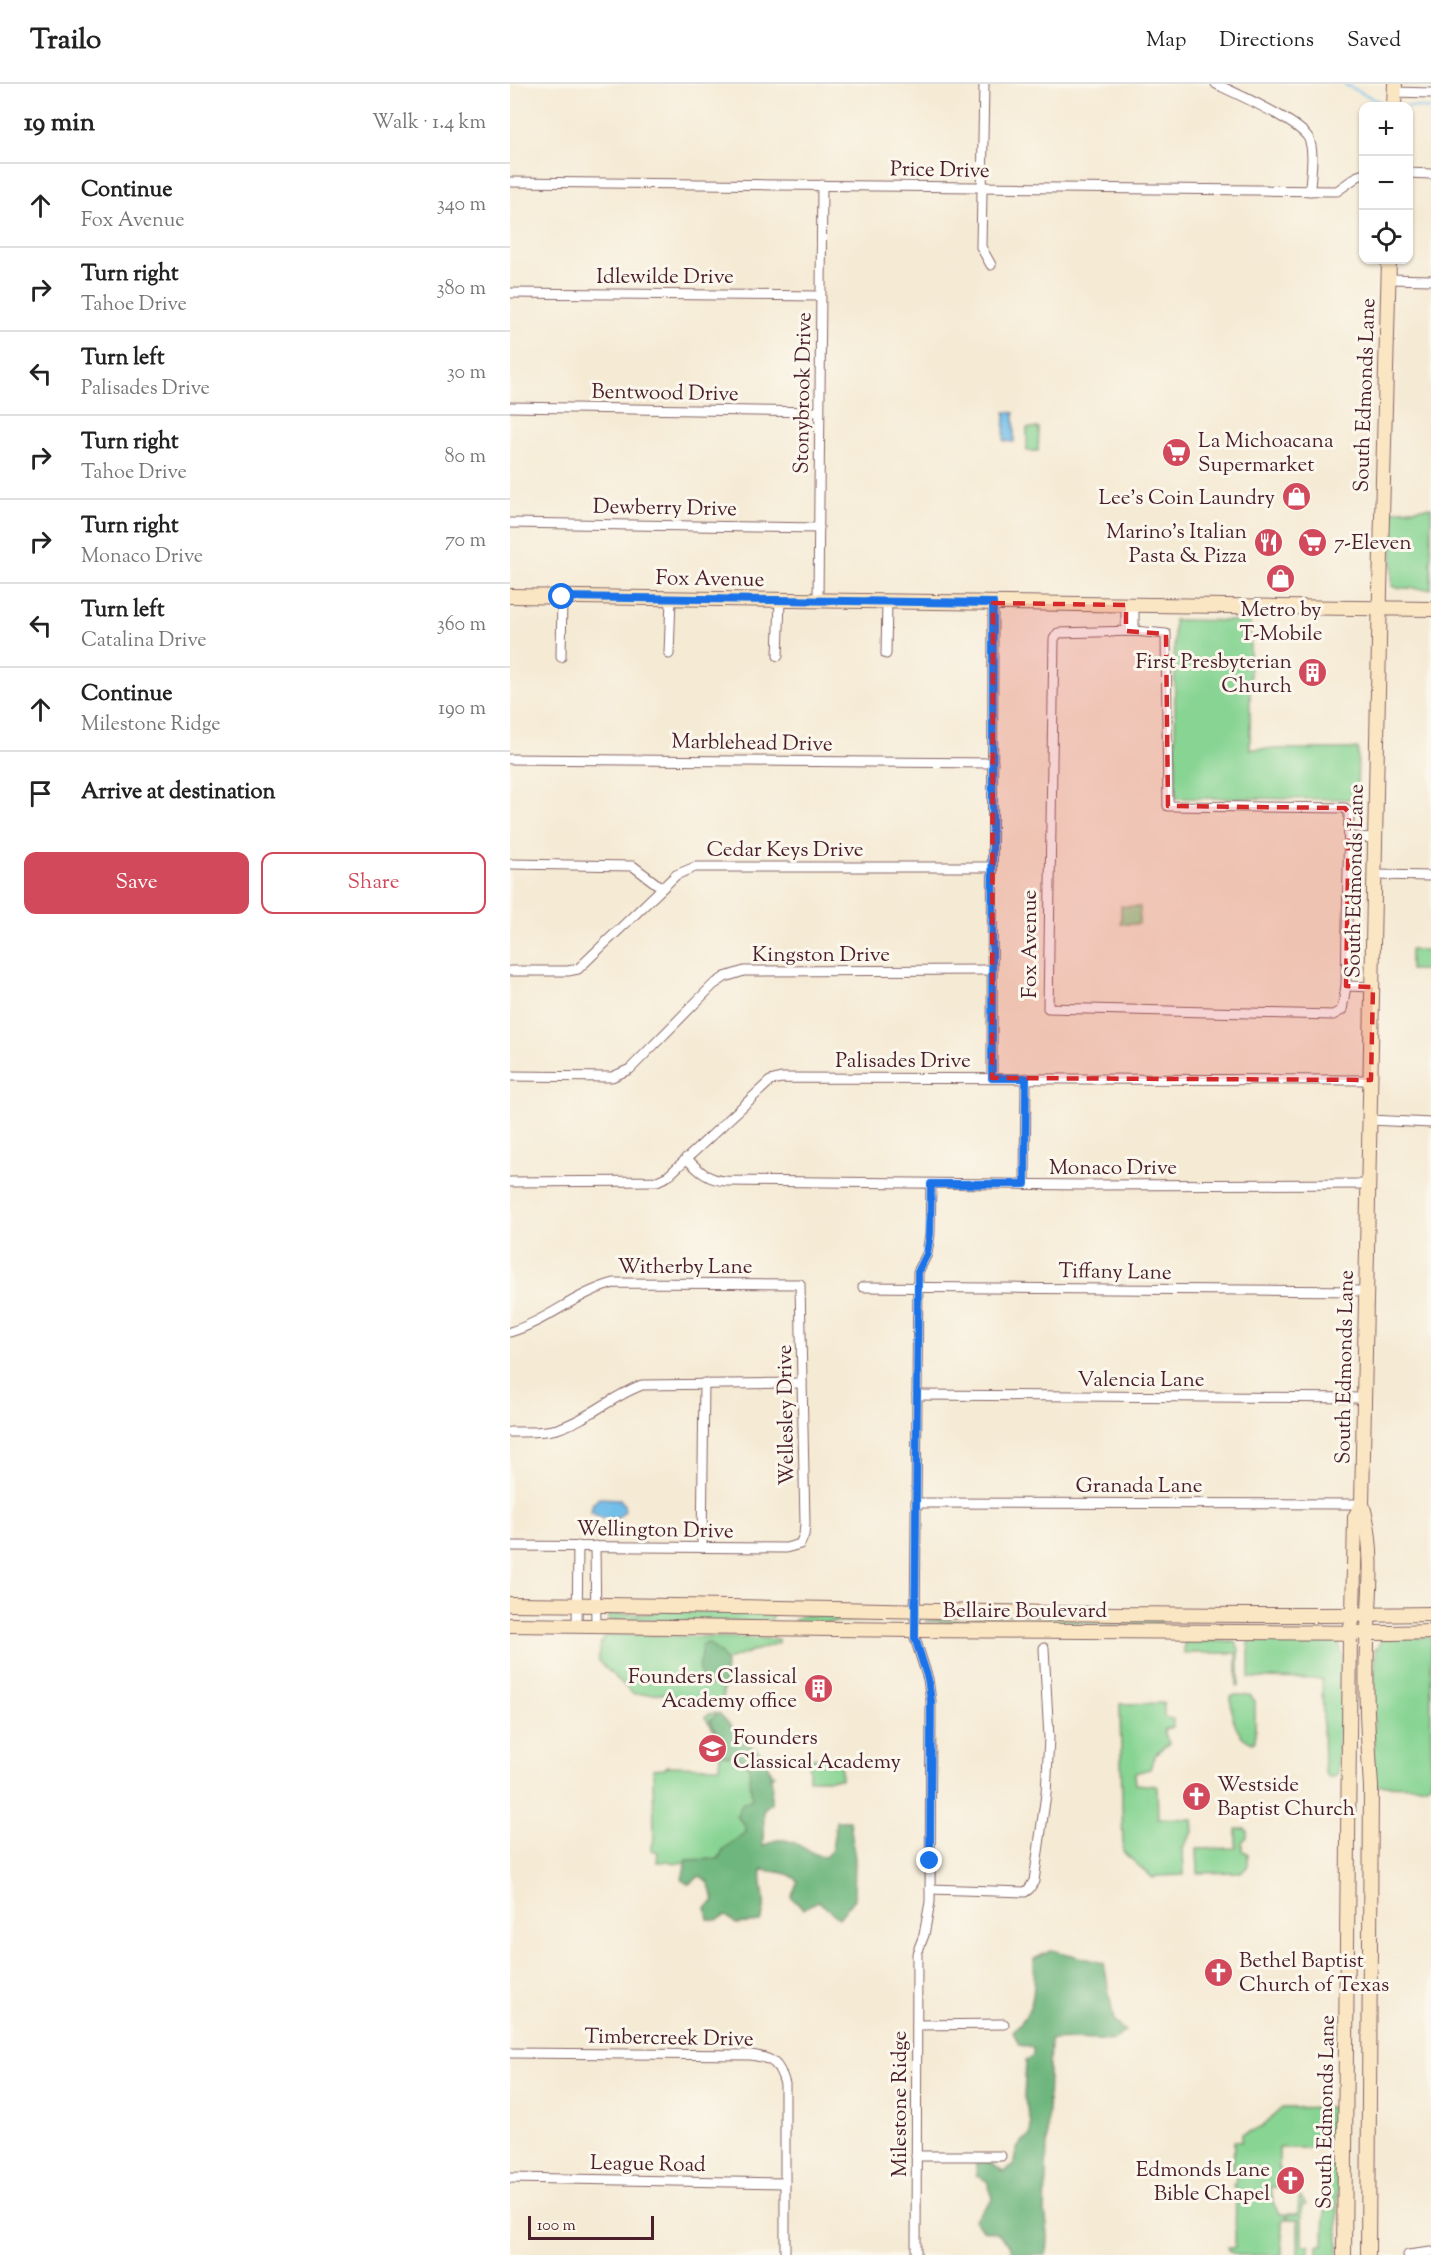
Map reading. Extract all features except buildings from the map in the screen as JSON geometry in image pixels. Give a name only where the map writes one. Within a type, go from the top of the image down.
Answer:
[{"type":"main road","name":"South Edmonds Lane","points":[[1368,2255],[1371,1787],[1368,1740],[1368,1632],[1370,1615],[1368,1522],[1362,1504],[1389,264]]},
{"type":"main road","name":"Fox Avenue","points":[[510,596],[1431,609]]},
{"type":"main road","name":"South Edmonds Lane","points":[[1344,2255],[1350,1632],[1353,1615],[1355,1517],[1362,1504]]},
{"type":"main road","name":"Bellaire Boulevard","points":[[510,1604],[1353,1615],[1431,1614]]},
{"type":"main road","points":[[785,1629],[786,1607]]},
{"type":"main road","points":[[1174,1613],[1174,1631]]},
{"type":"main road","name":"Bellaire Boulevard","points":[[510,1625],[915,1630],[1431,1632]]},
{"type":"main road","points":[[1348,1787],[1371,1787]]},
{"type":"main road","points":[[1347,1915],[1370,1914]]},
{"type":"street","points":[[984,84],[981,247],[991,265]]},
{"type":"street","points":[[1216,84],[1292,123],[1308,138],[1311,150],[1310,191]]},
{"type":"street","points":[[1394,94],[1431,93]]},
{"type":"street","points":[[1413,173],[1431,174]]},
{"type":"street","name":"Price Drive","points":[[510,182],[1337,191],[1359,176]]},
{"type":"street","name":"Stonybrook Drive","points":[[818,600],[822,185]]},
{"type":"street","points":[[1389,279],[1431,280]]},
{"type":"street","name":"Idlewilde Drive","points":[[510,293],[820,296]]},
{"type":"street","name":"Bentwood Drive","points":[[510,407],[819,412]]},
{"type":"street","name":"Dewberry Drive","points":[[510,523],[819,528]]},
{"type":"street","points":[[561,657],[562,597]]},
{"type":"street","points":[[669,654],[671,598]]},
{"type":"street","points":[[778,656],[780,600]]},
{"type":"street","points":[[886,654],[887,601]]},
{"type":"street","points":[[992,1078],[993,603]]},
{"type":"street","points":[[1130,605],[1130,632]]},
{"type":"street","name":"Fox Avenue","points":[[1130,632],[1166,634],[1168,806],[1345,808],[1348,813],[1346,986],[1342,1010],[1333,1015],[1048,1008],[1054,639],[1058,633],[1130,632]]},
{"type":"street","name":"Marblehead Drive","points":[[510,759],[993,763]]},
{"type":"street","points":[[1349,837],[1376,838]]},
{"type":"street","points":[[510,864],[633,866],[662,888]]},
{"type":"street","name":"Cedar Keys Drive","points":[[510,971],[578,969],[676,875],[695,867],[992,867]]},
{"type":"street","points":[[1376,875],[1431,876]]},
{"type":"street","name":"Kingston Drive","points":[[510,1076],[612,1077],[630,1069],[713,985],[725,977],[744,971],[992,970]]},
{"type":"street","points":[[1346,986],[1373,987]]},
{"type":"street","name":"Palisades Drive","points":[[510,1182],[657,1181],[668,1176],[770,1081],[805,1077],[1371,1080]]},
{"type":"street","points":[[1025,1184],[1026,1078]]},
{"type":"street","points":[[1370,1120],[1431,1123]]},
{"type":"street","name":"Monaco Drive","points":[[687,1158],[699,1172],[712,1180],[931,1184],[1369,1184]]},
{"type":"street","name":"Milestone Ridge","points":[[916,2255],[918,1951],[927,1918],[930,1889],[931,1701],[928,1679],[918,1654],[915,1630],[918,1272],[927,1254],[930,1234],[931,1184]]},
{"type":"street","name":"Witherby Lane","points":[[510,1332],[535,1322],[594,1289],[614,1283],[800,1284]]},
{"type":"street","name":"Wellesley Drive","points":[[800,1284],[805,1524],[800,1544]]},
{"type":"street","name":"Tiffany Lane","points":[[863,1287],[1367,1291]]},
{"type":"street","points":[[702,1547],[704,1383]]},
{"type":"street","points":[[510,1432],[557,1429],[578,1420],[626,1391],[642,1385],[802,1383]]},
{"type":"street","name":"Valencia Lane","points":[[917,1395],[1364,1398]]},
{"type":"street","name":"Granada Lane","points":[[916,1503],[1362,1504]]},
{"type":"street","name":"Wellington Drive","points":[[510,1546],[786,1548],[800,1544]]},
{"type":"street","points":[[578,1546],[578,1626]]},
{"type":"street","points":[[595,1546],[596,1627]]},
{"type":"street","points":[[930,1889],[1025,1892],[1034,1881],[1046,1794],[1049,1738],[1044,1648]]},
{"type":"street","points":[[917,2025],[1004,2024]]},
{"type":"street","name":"Timbercreek Drive","points":[[510,2053],[768,2057],[781,2070],[785,2084],[785,2255]]},
{"type":"street","points":[[916,2156],[1001,2156]]},
{"type":"street","name":"League Road","points":[[510,2178],[785,2183]]},
{"type":"street","points":[[1408,2255],[1431,2252]]},
{"type":"street","points":[[1368,2255],[1374,2255]]},
{"type":"highlighted area","points":[[993,603],[1126,605],[1126,631],[1166,634],[1168,806],[1345,808],[1349,813],[1346,986],[1373,987],[1371,1080],[992,1078]]},
{"type":"green space","points":[[1027,428],[1039,428],[1038,451],[1027,451]]},
{"type":"green space","points":[[1431,507],[1431,589],[1392,586],[1392,511]]},
{"type":"green space","points":[[1174,620],[1250,621],[1250,749],[1358,749],[1357,799],[1176,798]]},
{"type":"green space","points":[[1121,906],[1140,907],[1139,924],[1121,924]]},
{"type":"green space","points":[[1410,950],[1431,950],[1431,970],[1410,970]]},
{"type":"green space","points":[[665,1610],[771,1613],[773,1615],[771,1620],[761,1622],[608,1620],[608,1614],[645,1614]]},
{"type":"green space","points":[[806,1615],[902,1617],[822,1623],[796,1623],[794,1621]]},
{"type":"green space","points":[[988,1617],[1157,1619],[1162,1623],[1161,1625],[925,1622],[927,1620],[966,1620]]},
{"type":"green space","points":[[607,1634],[778,1639],[778,1643],[723,1661],[723,1700],[687,1699],[667,1694],[633,1694],[598,1661],[600,1644]]},
{"type":"green space","points":[[1257,1637],[1337,1640],[1342,1653],[1344,1685],[1336,1776],[1328,1778],[1324,1772],[1322,1679],[1249,1678],[1249,1642]]},
{"type":"green space","points":[[1431,1637],[1431,1783],[1424,1786],[1373,1785],[1375,1649],[1381,1639]]},
{"type":"green space","points":[[1189,1640],[1236,1642],[1239,1650],[1239,1686],[1237,1686],[1237,1653],[1184,1653],[1184,1643]]},
{"type":"green space","points":[[708,1643],[721,1654],[726,1663],[724,1690],[714,1684],[704,1687],[699,1670],[702,1645]]},
{"type":"green space","points":[[1250,1695],[1255,1701],[1255,1741],[1253,1743],[1242,1736],[1235,1724],[1231,1697]]},
{"type":"green space","points":[[1164,1703],[1164,1717],[1173,1719],[1173,1727],[1165,1729],[1164,1732],[1169,1743],[1155,1754],[1150,1769],[1135,1773],[1136,1784],[1157,1786],[1158,1818],[1192,1819],[1193,1832],[1183,1847],[1184,1875],[1153,1878],[1123,1852],[1120,1704]]},
{"type":"green space","points":[[716,1713],[736,1737],[754,1749],[774,1775],[766,1783],[760,1852],[696,1863],[657,1862],[658,1852],[651,1850],[654,1840],[653,1769],[667,1766],[719,1767],[718,1740],[705,1717]]},
{"type":"green space","points":[[719,1713],[745,1741],[761,1753],[767,1762],[772,1783],[771,1803],[764,1809],[763,1846],[775,1840],[790,1841],[825,1857],[832,1850],[836,1821],[850,1821],[855,1859],[854,1899],[839,1918],[818,1901],[803,1909],[791,1897],[798,1881],[786,1874],[762,1870],[764,1908],[760,1922],[736,1924],[726,1916],[717,1920],[708,1919],[706,1908],[715,1900],[707,1881],[700,1876],[689,1884],[682,1880],[686,1860],[718,1859],[725,1848],[747,1831],[736,1816],[743,1803],[752,1799],[749,1768],[735,1753],[729,1756],[723,1755],[718,1736],[710,1720]]},
{"type":"green space","points":[[809,1758],[841,1758],[841,1779],[809,1779]]},
{"type":"green space","points":[[1236,1829],[1247,1831],[1247,1837],[1242,1842],[1242,1850],[1248,1854],[1248,1866],[1242,1872],[1198,1873],[1197,1849],[1236,1848]]},
{"type":"green space","points":[[1052,1950],[1104,1963],[1114,2022],[1125,2031],[1113,2041],[1050,2040],[1045,2211],[1048,2233],[1046,2255],[1014,2255],[1008,2244],[997,2233],[983,2230],[974,2220],[993,2198],[987,2181],[976,2175],[976,2161],[986,2160],[1004,2172],[1014,2166],[1018,2148],[1030,2136],[1031,2123],[1024,2097],[1026,2061],[1033,2055],[1033,2047],[1019,2045],[1013,2031],[1021,2023],[1030,2007],[1034,1989],[1034,1959]]},
{"type":"green space","points":[[1335,2107],[1338,2112],[1337,2155],[1329,2156],[1328,2148],[1279,2148],[1279,2187],[1271,2187],[1273,2202],[1279,2214],[1286,2214],[1286,2219],[1282,2220],[1282,2255],[1236,2255],[1228,2250],[1227,2247],[1235,2247],[1234,2141],[1242,2142],[1242,2134],[1260,2128],[1282,2108]]},
{"type":"green space","points":[[1324,2165],[1338,2167],[1338,2255],[1318,2255],[1318,2245],[1324,2245],[1326,2169],[1319,2168]]},
{"type":"green space","points":[[1301,2197],[1306,2205],[1302,2205],[1302,2245],[1309,2246],[1309,2255],[1298,2255],[1298,2219],[1288,2219],[1288,2214],[1298,2214]]},
{"type":"water","points":[[1005,412],[1014,413],[1014,442],[1004,441]]},
{"type":"water","points":[[598,1498],[620,1499],[625,1511],[616,1519],[601,1518],[591,1512],[593,1503]]},
{"type":"waterway","points":[[1344,84],[1380,102]]},
{"type":"waterway","points":[[1413,107],[1431,109]]},
{"type":"place","name":"La Michoacana Supermarket","points":[[1177,452]]},
{"type":"place","name":"Lee's Coin Laundry","points":[[1296,497]]},
{"type":"place","name":"7-Eleven","points":[[1313,542]]},
{"type":"place","name":"Marino's Italian Pasta & Pizza","points":[[1268,543]]},
{"type":"place","name":"Metro by T-Mobile","points":[[1281,578]]},
{"type":"place","name":"First Presbyterian Church","points":[[1313,673]]},
{"type":"place","name":"Founders Classical Academy office","points":[[818,1688]]},
{"type":"place","name":"Founders Classical Academy","points":[[712,1749]]},
{"type":"place","name":"Westside Baptist Church","points":[[1196,1796]]},
{"type":"place","name":"Bethel Baptist Church of Texas","points":[[1218,1972]]},
{"type":"place","name":"Edmonds Lane Bible Chapel","points":[[1291,2181]]},
{"type":"route","points":[[562,597],[993,603],[992,1078],[1026,1078],[1025,1184],[931,1184],[930,1234],[927,1254],[918,1272],[915,1638],[918,1654],[928,1679],[931,1701],[930,1861]]}]
